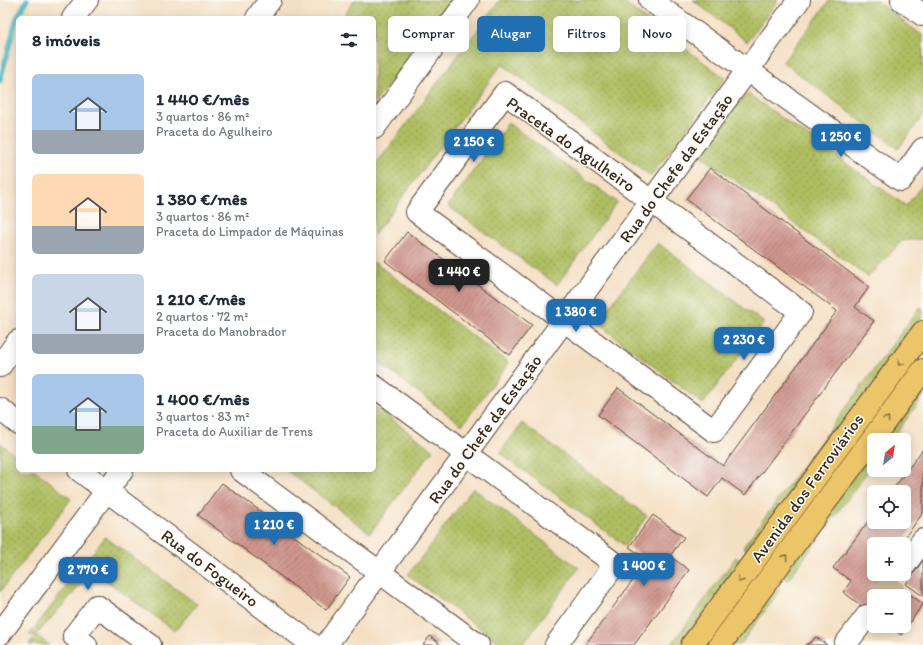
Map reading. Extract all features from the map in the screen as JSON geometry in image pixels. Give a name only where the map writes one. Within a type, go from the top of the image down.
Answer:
[{"type":"main road","name":"Avenida dos Ferroviários","points":[[692,645],[923,332]]},
{"type":"main road","name":"Avenida dos Ferroviários","points":[[720,645],[923,370]]},
{"type":"street","points":[[75,16],[87,0]]},
{"type":"street","points":[[258,16],[270,0]]},
{"type":"street","points":[[376,125],[468,0]]},
{"type":"street","points":[[650,0],[901,180],[923,149]]},
{"type":"street","name":"Rua do Chefe da Estação","points":[[326,645],[799,0]]},
{"type":"street","points":[[902,0],[923,15]]},
{"type":"street","name":"Praceta do Agulheiro","points":[[564,320],[417,212],[505,94],[652,201]]},
{"type":"street","points":[[564,320],[714,431],[801,312],[652,201]]},
{"type":"street","points":[[0,366],[16,344]]},
{"type":"street","points":[[376,387],[467,453],[615,564],[556,645]]},
{"type":"street","points":[[0,409],[16,421]]},
{"type":"street","name":"Rua do Fogueiro","points":[[81,472],[106,492],[313,645]]},
{"type":"street","points":[[0,634],[121,472]]},
{"type":"street","points":[[244,472],[478,645]]},
{"type":"street","points":[[911,557],[923,540]]},
{"type":"street","points":[[86,645],[74,636],[97,606],[150,645]]},
{"type":"street","points":[[846,645],[867,616]]},
{"type":"green space","points":[[355,0],[452,0],[440,16],[388,16],[388,52],[413,52],[376,101],[376,16],[343,16]]},
{"type":"green space","points":[[500,0],[620,0],[642,16],[628,16],[628,52],[686,52],[686,49],[725,78],[651,176],[502,64],[376,232],[376,164],[461,52],[469,52],[469,41],[477,30],[477,52],[545,52],[545,16],[488,16]]},
{"type":"green space","points":[[693,0],[778,0],[747,42]]},
{"type":"green space","points":[[830,0],[876,0],[923,36],[923,116],[898,149],[783,62]]},
{"type":"green space","points":[[747,93],[906,206],[923,184],[923,239],[902,241],[868,277],[700,155]]},
{"type":"green space","points":[[508,123],[617,202],[557,285],[448,206]]},
{"type":"green space","points":[[658,243],[764,323],[703,404],[597,323]]},
{"type":"green space","points":[[376,263],[509,363],[462,425],[376,360]]},
{"type":"green space","points":[[920,307],[923,309],[923,316],[749,552],[743,547]]},
{"type":"green space","points":[[923,383],[923,397],[896,433],[886,433]]},
{"type":"green space","points":[[376,407],[433,450],[370,533],[289,472],[376,472]]},
{"type":"green space","points":[[522,423],[647,516],[625,546],[500,453]]},
{"type":"green space","points":[[0,443],[16,455],[16,472],[37,472],[71,499],[0,592]]},
{"type":"green space","points":[[867,460],[867,473],[788,580],[782,575]]},
{"type":"green space","points":[[473,488],[579,568],[522,645],[502,645],[408,575]]},
{"type":"green space","points":[[105,537],[197,604],[175,631],[93,571],[36,635],[49,645],[29,645],[36,636],[29,635]]},
{"type":"green space","points":[[736,557],[742,561],[680,645],[671,645]]},
{"type":"green space","points":[[774,586],[780,590],[740,645],[730,645]]},
{"type":"building","points":[[710,168],[869,287],[855,307],[874,321],[745,495],[722,478],[708,497],[598,415],[618,388],[723,466],[837,311],[686,199]]},
{"type":"building","points":[[407,232],[532,325],[510,355],[385,261]]},
{"type":"building","points":[[923,449],[923,513],[905,537],[867,537],[867,581],[892,581],[903,589],[867,589],[867,610],[843,592],[851,581],[833,568],[867,523],[867,529],[911,529],[911,485],[896,485],[902,477],[911,477],[911,465]]},
{"type":"building","points":[[222,483],[350,577],[326,610],[198,515]]},
{"type":"building","points":[[653,515],[684,537],[670,556],[689,570],[634,645],[585,645],[648,560],[629,547]]},
{"type":"building","points":[[923,560],[923,596],[906,584],[908,581],[911,581],[911,577]]},
{"type":"building","points":[[911,595],[923,604],[911,621]]},
{"type":"building","points":[[430,636],[441,645],[423,645]]},
{"type":"building","points":[[816,637],[827,645],[805,645],[811,642]]},
{"type":"waterway","points":[[18,16],[27,0]]},
{"type":"waterway","points":[[0,81],[16,21]]},
{"type":"tunnel","points":[[887,589],[893,581]]}]
